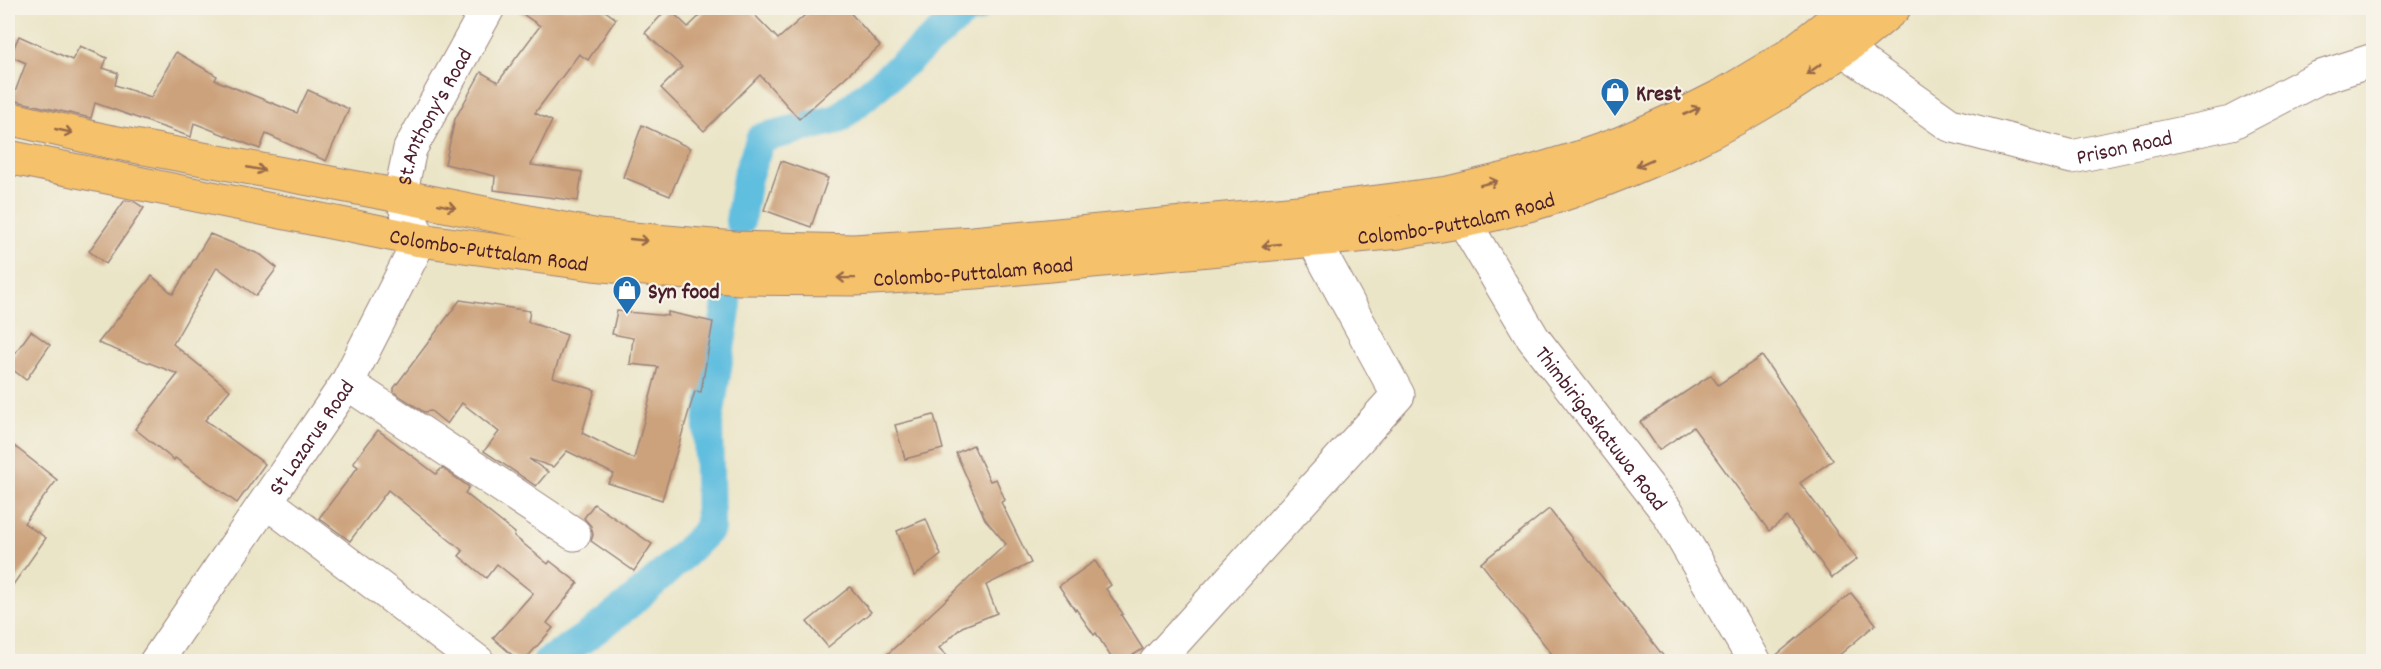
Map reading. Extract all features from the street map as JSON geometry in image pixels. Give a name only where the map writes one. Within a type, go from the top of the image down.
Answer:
[{"type":"highway","name":"Colombo-Puttalam Road","points":[[1832,40],[1849,8]]},
{"type":"highway","name":"Colombo-Puttalam Road","points":[[8,157],[420,240],[593,264],[740,278],[855,279],[999,270],[1456,207],[1544,168],[1640,135],[1723,95],[1788,56],[1832,40],[1893,8]]},
{"type":"highway","name":"Colombo-Puttalam Road","points":[[8,118],[107,141],[598,236],[688,245],[790,251],[854,251],[1305,226]]},
{"type":"street","name":"St.Anthony's Road","points":[[400,196],[410,149],[488,8]]},
{"type":"street","name":"Prison Road","points":[[1832,40],[1950,125],[2072,157],[2231,123],[2318,78],[2373,60]]},
{"type":"street","points":[[400,196],[420,240]]},
{"type":"street","name":"Thimbirigaskatuwa Road","points":[[1456,207],[1533,338],[1668,513],[1755,662]]},
{"type":"street","points":[[1156,662],[1398,396],[1305,226]]},
{"type":"street","name":"St Lazarus Road","points":[[156,662],[347,382],[420,240]]},
{"type":"street","points":[[347,382],[574,534]]},
{"type":"street","points":[[267,502],[478,662]]},
{"type":"building","points":[[514,8],[601,8],[616,19],[588,60],[579,54],[535,113],[552,121],[531,165],[582,172],[578,201],[494,190],[495,176],[445,164],[455,119],[481,72],[498,82],[540,26]]},
{"type":"building","points":[[668,8],[688,27],[708,8],[748,8],[778,39],[813,8],[846,8],[880,46],[799,119],[760,75],[704,131],[661,88],[682,67],[645,33]]},
{"type":"building","points":[[19,36],[72,60],[80,46],[107,58],[103,68],[118,73],[115,85],[151,97],[176,52],[217,76],[215,80],[297,113],[308,90],[349,109],[326,161],[266,134],[260,149],[194,123],[191,137],[95,103],[91,118],[12,100],[26,63],[10,56]]},
{"type":"building","points":[[642,125],[690,148],[670,196],[623,177]]},
{"type":"building","points":[[781,161],[828,178],[811,227],[764,210]]},
{"type":"building","points":[[125,200],[135,202],[144,208],[106,264],[89,251]]},
{"type":"building","points":[[210,234],[261,255],[277,268],[256,296],[217,267],[173,344],[230,390],[205,420],[265,464],[237,503],[175,458],[174,460],[135,429],[178,374],[98,343],[152,276],[173,294]]},
{"type":"building","points":[[460,300],[530,311],[528,322],[567,335],[553,377],[595,390],[582,433],[634,459],[658,367],[630,364],[633,338],[612,334],[617,311],[668,316],[668,312],[713,322],[701,392],[695,391],[662,500],[608,483],[614,474],[567,451],[553,467],[529,459],[548,472],[536,486],[484,451],[499,432],[462,403],[447,424],[431,411],[424,412],[394,392],[394,388]]},
{"type":"building","points":[[31,331],[50,345],[26,380],[8,366],[8,363]]},
{"type":"building","points":[[1762,356],[1833,460],[1800,483],[1857,559],[1832,578],[1787,517],[1769,531],[1693,427],[1659,450],[1640,422],[1711,375],[1718,385]]},
{"type":"building","points":[[934,415],[943,449],[905,459],[895,425]]},
{"type":"building","points":[[378,430],[436,474],[442,468],[469,487],[465,493],[515,533],[514,536],[548,564],[550,561],[578,583],[547,623],[553,628],[523,662],[520,662],[493,638],[533,593],[497,564],[486,578],[459,556],[463,551],[388,490],[350,541],[319,518],[358,467],[353,463]]},
{"type":"building","points":[[8,441],[57,480],[24,523],[46,538],[8,592]]},
{"type":"building","points":[[973,445],[990,481],[996,479],[1005,500],[1001,502],[1031,563],[986,585],[997,613],[962,627],[939,648],[953,662],[879,662],[1006,544],[985,519],[956,453]]},
{"type":"building","points":[[594,504],[652,544],[634,571],[591,541],[593,535],[591,526],[584,518]]},
{"type":"building","points":[[1549,509],[1668,662],[1558,662],[1481,563]]},
{"type":"building","points":[[926,519],[941,555],[914,576],[897,531]]},
{"type":"building","points":[[1095,561],[1111,585],[1106,589],[1143,649],[1122,662],[1114,662],[1096,633],[1094,635],[1059,586]]},
{"type":"building","points":[[850,587],[871,612],[828,647],[807,622]]},
{"type":"building","points":[[1851,593],[1876,624],[1831,662],[1774,662],[1773,658]]},
{"type":"waterway","points":[[740,221],[747,177],[761,138],[838,119],[967,10],[975,8]]},
{"type":"waterway","points":[[547,662],[591,633],[633,600],[710,528],[708,424],[727,304]]},
{"type":"place","name":"Krest","points":[[1615,118]]},
{"type":"place","name":"Syn food","points":[[627,316]]}]
